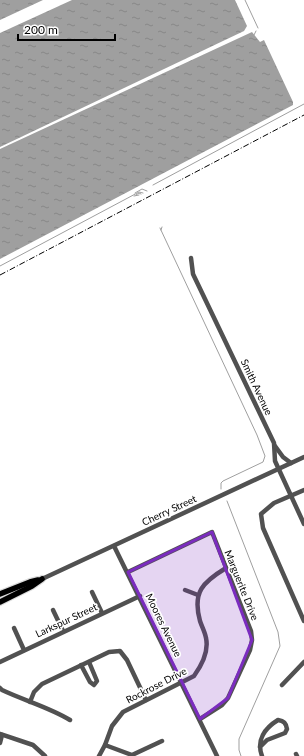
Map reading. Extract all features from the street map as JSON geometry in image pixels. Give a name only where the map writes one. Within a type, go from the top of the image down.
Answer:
[{"type":"main road","name":"Cherry Street","points":[[0,594],[30,582],[42,579]]},
{"type":"main road","name":"Cherry Street","points":[[0,602],[32,586],[42,579]]},
{"type":"street","name":"Smith Avenue","points":[[192,258],[193,274],[275,446],[275,461],[304,524]]},
{"type":"street","points":[[275,446],[282,457],[291,463]]},
{"type":"street","name":"Cherry Street","points":[[42,579],[279,470],[304,457]]},
{"type":"street","points":[[304,490],[274,503],[261,514],[263,528],[304,620]]},
{"type":"street","name":"Marguerite Drive","points":[[128,572],[212,532],[251,631],[252,640],[250,650],[228,698],[222,705],[200,719]]},
{"type":"street","name":"Moores Avenue","points":[[114,546],[140,596],[217,756]]},
{"type":"street","points":[[185,590],[198,595],[204,584],[211,577],[226,568]]},
{"type":"street","points":[[92,592],[102,613]]},
{"type":"street","name":"Rockrose Drive","points":[[99,756],[106,745],[112,726],[123,712],[194,676],[201,666],[206,652],[206,639],[197,608],[198,595]]},
{"type":"street","name":"Larkspur Street","points":[[0,662],[140,596]]},
{"type":"street","points":[[53,610],[63,631]]},
{"type":"street","points":[[14,628],[24,650]]},
{"type":"street","points":[[30,702],[34,692],[42,684],[109,652],[120,651],[146,700]]},
{"type":"street","points":[[81,665],[90,682],[94,685],[97,681],[89,662]]},
{"type":"street","points":[[282,686],[304,662]]},
{"type":"street","points":[[1,691],[62,715],[70,720]]},
{"type":"street","points":[[260,747],[267,740],[285,733],[287,729],[283,720],[278,720],[269,726],[262,734],[260,747],[262,756]]},
{"type":"street","points":[[0,743],[1,734],[33,745],[44,756]]},
{"type":"street","points":[[106,745],[132,755],[162,741]]},
{"type":"highlighted area","points":[[212,532],[252,640],[228,698],[200,719],[128,572]]},
{"type":"water","points":[[0,0],[43,0],[0,20]]},
{"type":"water","points":[[72,0],[235,0],[247,26],[244,31],[0,147],[0,33]]},
{"type":"water","points":[[252,32],[260,42],[264,40],[293,102],[293,105],[0,259],[0,149]]},
{"type":"waterway","points":[[245,0],[258,28]]},
{"type":"waterway","points":[[254,35],[256,31]]},
{"type":"waterway","points":[[153,185],[304,104]]},
{"type":"waterway","points":[[135,193],[142,189],[147,191]]},
{"type":"waterway","points":[[0,266],[139,192],[143,193]]},
{"type":"waterway","points":[[136,195],[139,193],[141,194]]},
{"type":"waterway","points":[[134,196],[139,195]]},
{"type":"waterway","points":[[160,228],[257,435],[265,456],[263,462],[223,481],[221,483],[221,489]]},
{"type":"waterway","points":[[227,501],[278,632],[280,646],[239,739],[239,750],[241,756]]},
{"type":"railway","points":[[0,275],[304,115]]}]
